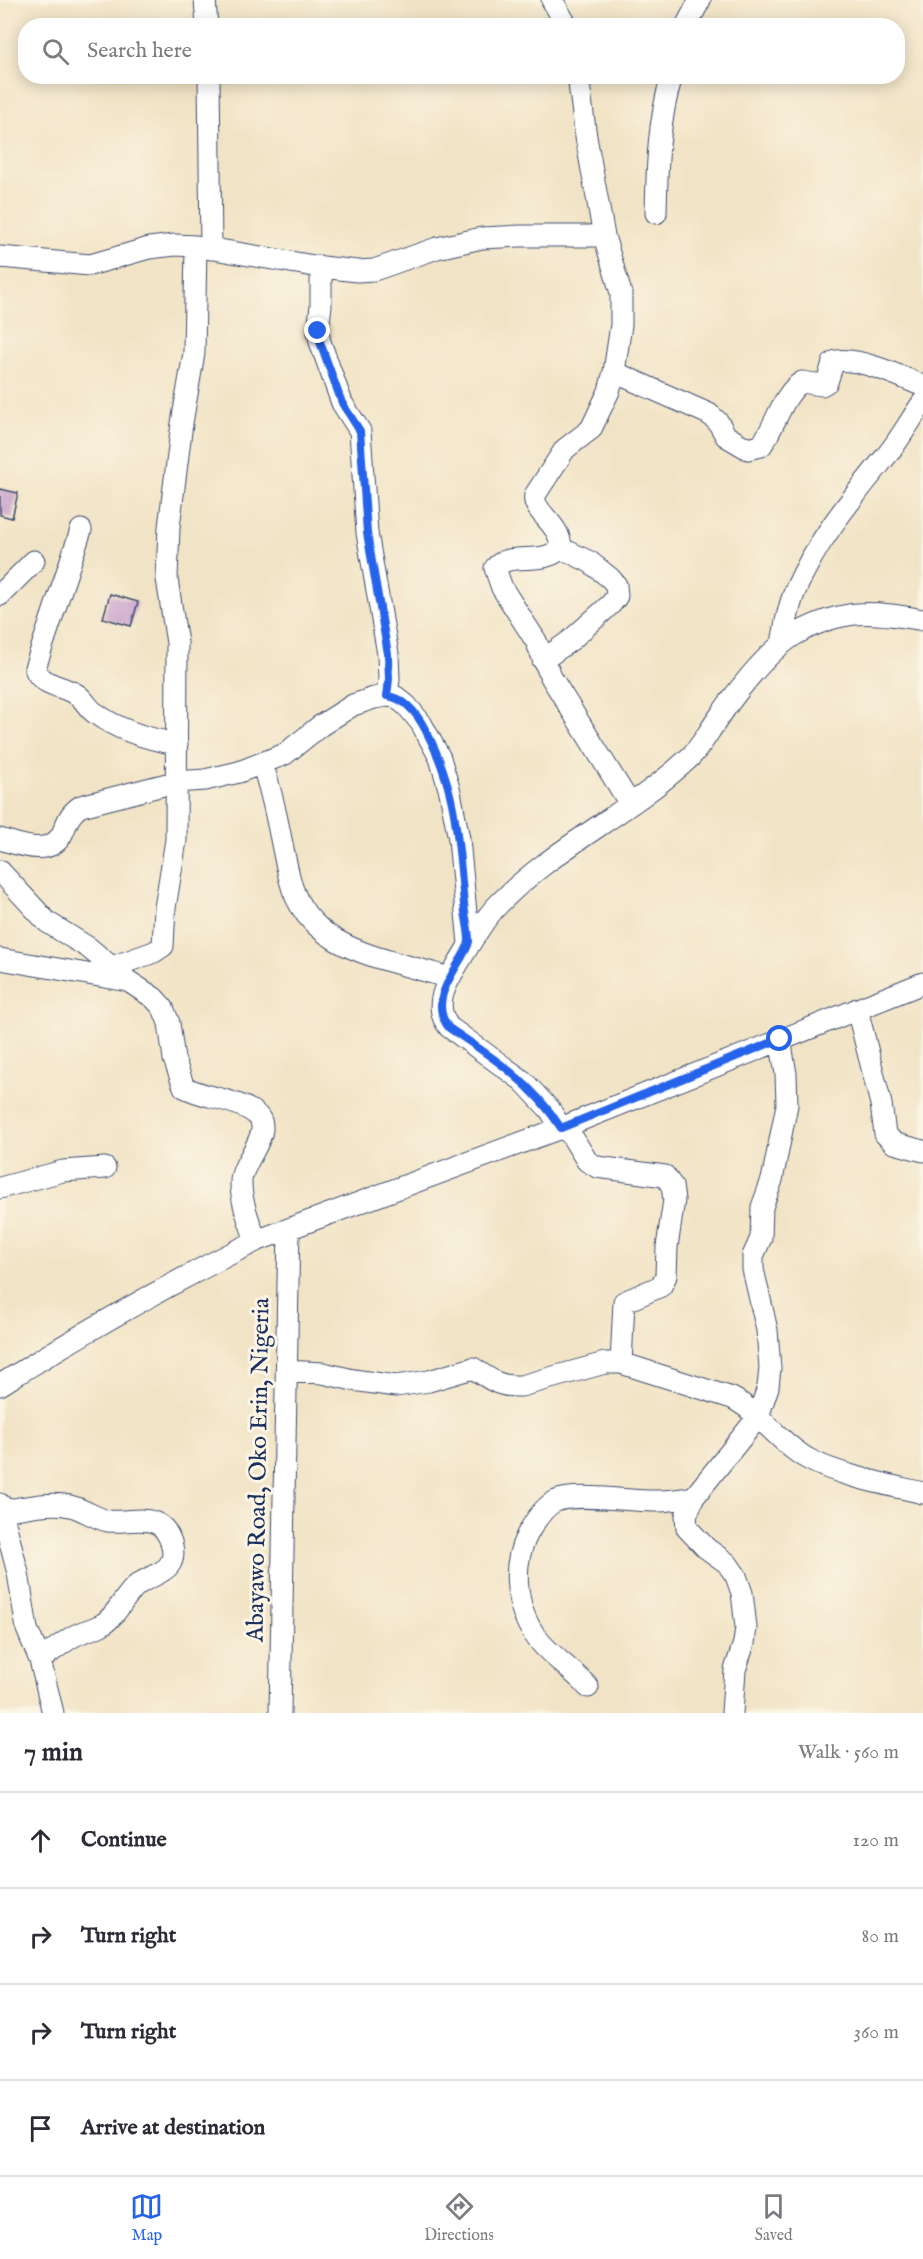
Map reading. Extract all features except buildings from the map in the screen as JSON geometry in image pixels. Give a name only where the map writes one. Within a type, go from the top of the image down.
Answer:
[{"type":"street","points":[[205,0],[206,18]]},
{"type":"street","points":[[552,0],[562,18]]},
{"type":"street","points":[[690,18],[700,0]]},
{"type":"street","points":[[112,967],[154,952],[163,946],[165,908],[176,840],[177,642],[167,579],[169,527],[194,353],[204,247],[209,84]]},
{"type":"street","points":[[579,84],[604,236],[621,293],[621,325],[614,372],[609,391],[591,429],[565,449],[535,495],[536,507],[550,520],[561,540],[561,548],[542,558],[509,560],[495,568],[502,588],[526,623],[562,698],[630,804]]},
{"type":"street","points":[[656,213],[660,124],[669,84]]},
{"type":"street","points":[[0,257],[90,265],[149,248],[175,245],[204,247],[357,271],[374,270],[437,248],[482,238],[604,236]]},
{"type":"street","points":[[321,267],[318,331],[320,342],[342,403],[360,431],[367,533],[388,654],[387,696]]},
{"type":"street","points":[[614,372],[709,414],[718,422],[726,436],[748,449],[761,446],[771,432],[792,389],[802,382],[822,385],[827,382],[836,361],[853,361],[897,374],[923,386]]},
{"type":"street","points":[[782,644],[795,590],[819,546],[855,494],[888,454],[923,402]]},
{"type":"street","points":[[81,530],[35,668],[37,675],[82,697],[93,712],[113,724],[146,738],[177,744]]},
{"type":"street","points":[[543,660],[571,640],[611,604],[616,596],[616,585],[610,578],[590,562],[561,548]]},
{"type":"street","points":[[0,595],[34,561]]},
{"type":"street","points":[[621,1363],[624,1302],[660,1286],[666,1276],[667,1247],[674,1200],[672,1186],[665,1176],[597,1167],[587,1161],[570,1133],[561,1128],[550,1110],[523,1081],[449,1028],[442,1019],[440,1007],[449,978],[492,911],[584,836],[689,759],[734,696],[782,644],[808,628],[843,615],[871,613],[923,620]]},
{"type":"street","points":[[0,839],[36,848],[53,845],[62,835],[73,811],[81,806],[175,782],[205,780],[239,772],[285,754],[320,726],[353,705],[387,696],[396,697],[408,706],[422,723],[440,758],[450,792],[459,839],[469,944]]},
{"type":"street","points":[[262,764],[273,800],[290,882],[298,904],[314,925],[338,941],[362,952],[449,978]]},
{"type":"street","points":[[0,871],[42,918],[89,948],[128,981],[154,998],[163,1008],[169,1023],[174,1059],[184,1087],[249,1109],[258,1115],[262,1129],[261,1140],[246,1163],[240,1180],[245,1208],[256,1241]]},
{"type":"street","points":[[0,959],[128,981]]},
{"type":"street","points":[[0,1385],[72,1340],[256,1241],[561,1128],[923,983]]},
{"type":"street","points":[[857,1009],[881,1104],[885,1134],[894,1143],[923,1151]]},
{"type":"street","points":[[732,1713],[735,1670],[744,1643],[745,1610],[736,1576],[727,1563],[706,1548],[687,1528],[686,1516],[694,1497],[758,1416],[768,1387],[770,1368],[767,1330],[754,1280],[753,1256],[761,1238],[762,1207],[772,1180],[787,1105],[786,1074],[780,1039]]},
{"type":"street","points":[[0,1188],[63,1172],[105,1168]]},
{"type":"street","name":"Abayawo Road, Oko Erin, Nigeria","points":[[280,1713],[289,1228]]},
{"type":"street","points":[[286,1371],[323,1372],[364,1382],[396,1386],[429,1381],[473,1368],[484,1378],[509,1387],[537,1382],[605,1363],[621,1363],[732,1398],[745,1405],[786,1444],[808,1459],[879,1482],[923,1493]]},
{"type":"street","points":[[588,1687],[575,1672],[541,1644],[532,1632],[523,1612],[518,1592],[517,1571],[520,1548],[530,1529],[544,1510],[556,1501],[572,1498],[659,1502],[694,1497]]},
{"type":"street","points":[[40,1660],[75,1635],[104,1624],[116,1613],[125,1595],[139,1583],[163,1572],[169,1564],[173,1550],[168,1534],[160,1525],[151,1521],[110,1521],[93,1517],[69,1505],[1,1508],[18,1573],[27,1629],[40,1660],[53,1713]]},
{"type":"route","points":[[318,331],[342,403],[357,423],[360,431],[365,519],[388,654],[387,696],[396,697],[408,706],[422,723],[440,758],[450,792],[459,839],[469,944],[449,978],[440,1007],[442,1019],[449,1028],[523,1081],[550,1110],[561,1128],[780,1039]]}]
